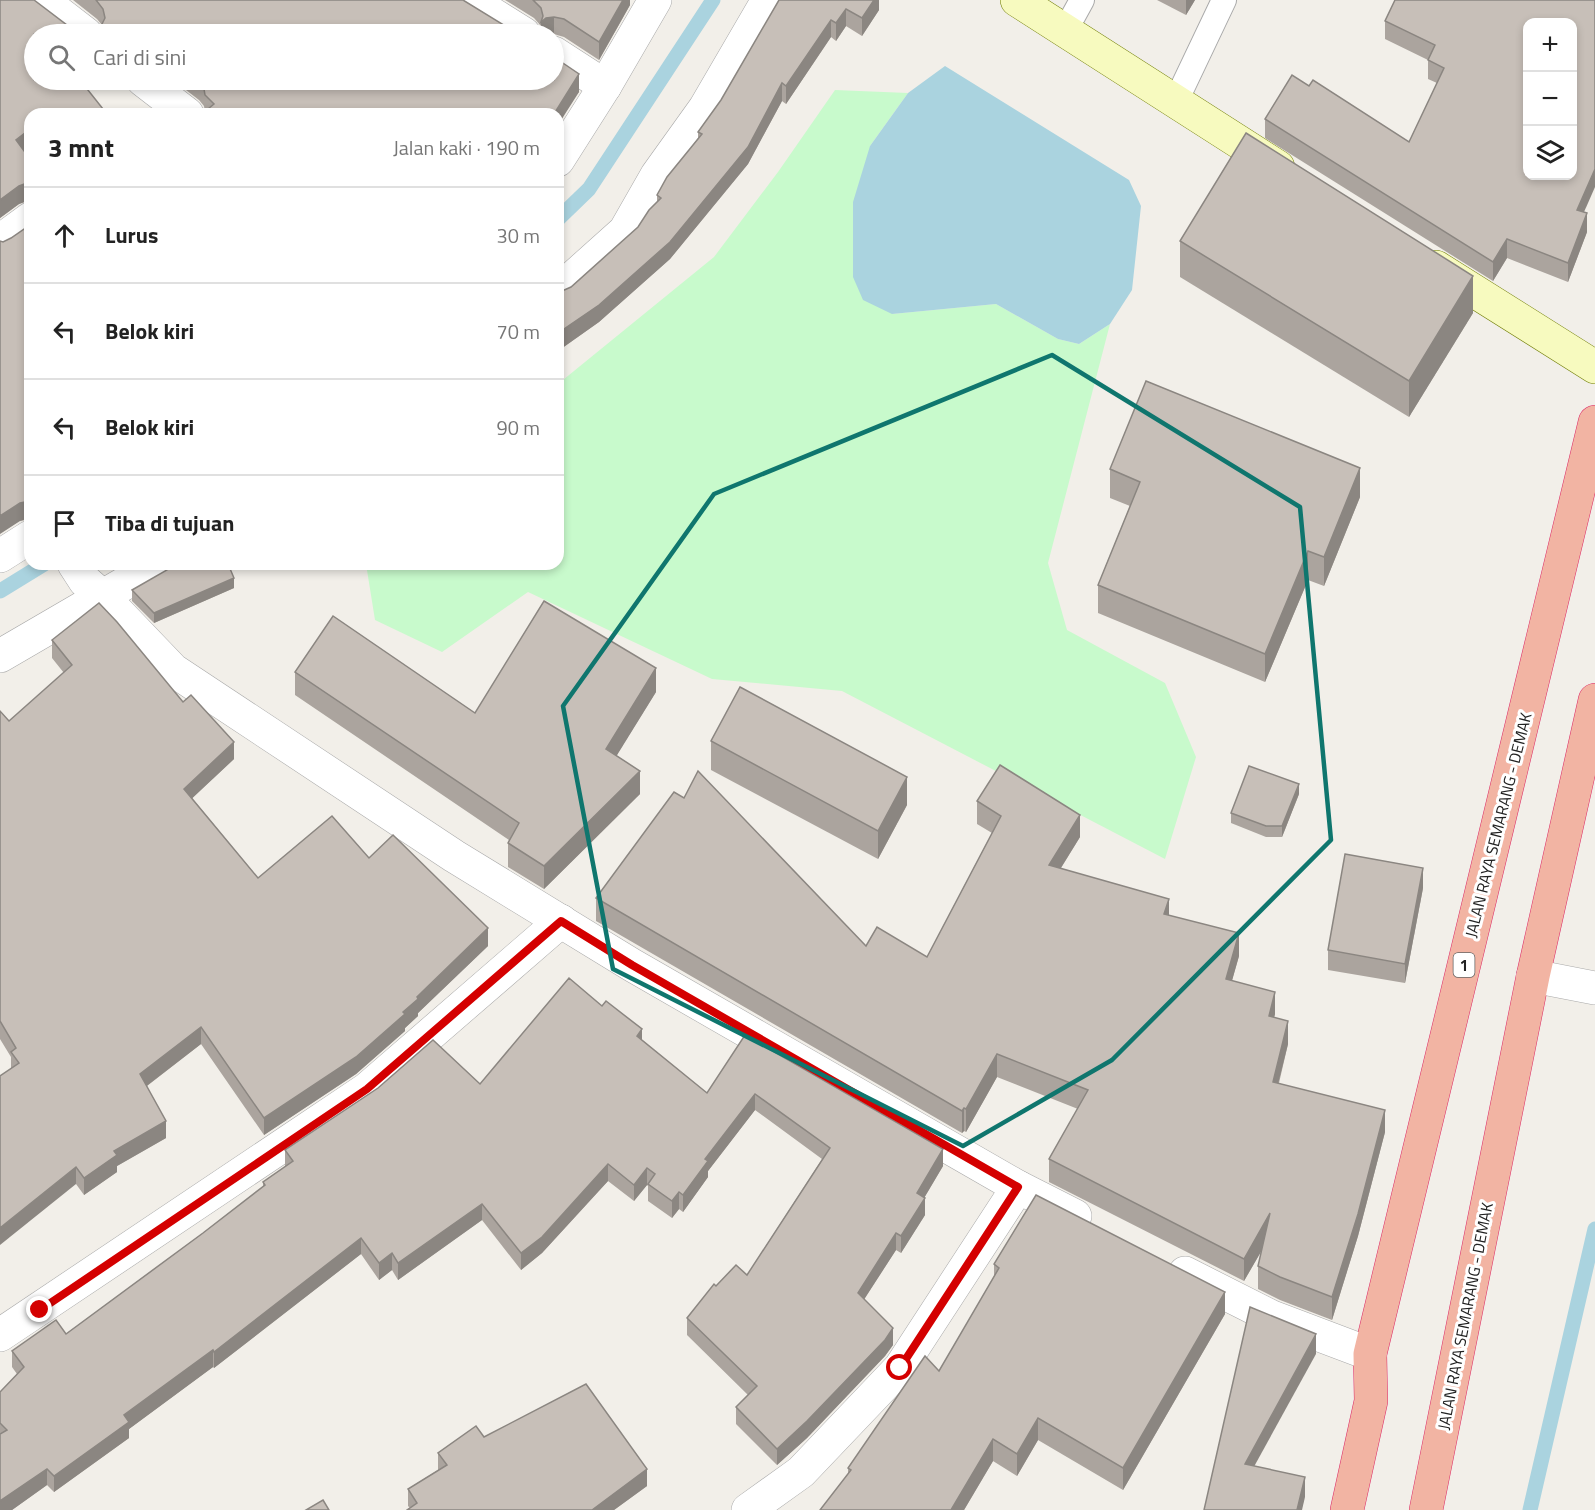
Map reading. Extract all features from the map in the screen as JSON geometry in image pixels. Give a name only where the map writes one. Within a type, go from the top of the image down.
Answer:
[{"type":"highway","name":"JALAN RAYA SEMARANG - DEMAK","points":[[1347,1510],[1371,1401],[1370,1354],[1595,422]]},
{"type":"highway","name":"JALAN RAYA SEMARANG - DEMAK","points":[[1426,1510],[1533,976],[1595,700]]},
{"type":"main road","points":[[1017,0],[1305,184]]},
{"type":"main road","points":[[1415,253],[1595,367]]},
{"type":"street","points":[[42,0],[73,24]]},
{"type":"street","points":[[470,0],[508,24]]},
{"type":"street","points":[[564,151],[655,0]]},
{"type":"street","points":[[564,286],[625,231],[657,175],[705,108],[768,0]]},
{"type":"street","points":[[564,59],[605,86]]},
{"type":"street","points":[[155,90],[177,108]]},
{"type":"street","points":[[0,241],[24,223]]},
{"type":"street","points":[[0,556],[24,541]]},
{"type":"street","points":[[0,656],[87,581],[133,570]]},
{"type":"street","points":[[87,581],[173,670],[454,856],[642,971],[1018,1187],[1103,1230]]},
{"type":"street","points":[[0,1335],[367,1089],[561,921]]},
{"type":"street","points":[[1533,976],[1595,988]]},
{"type":"street","points":[[748,1510],[801,1472],[900,1368],[1018,1187]]},
{"type":"street","points":[[1155,1257],[1272,1317],[1370,1354]]},
{"type":"lane","points":[[1065,31],[1082,0]]},
{"type":"lane","points":[[1175,103],[1224,0]]},
{"type":"highlighted area","points":[[1052,355],[1300,507],[1331,840],[1112,1060],[963,1146],[613,969],[563,706],[714,494]]},
{"type":"green space","points":[[835,90],[908,93],[870,146],[892,314],[996,304],[1058,339],[1079,344],[1110,324],[1048,563],[1067,630],[1165,683],[1196,757],[1165,859],[842,691],[712,679],[528,592],[442,652],[375,620],[367,570],[564,570],[564,379],[714,257],[778,172]]},
{"type":"water","points":[[945,66],[1129,180],[1141,206],[1132,290],[1110,324],[1079,344],[1058,339],[996,304],[892,314],[863,300],[853,277],[853,202],[870,146],[908,93]]},
{"type":"building","points":[[0,0],[34,0],[66,24],[24,24],[24,90],[88,90],[102,108],[24,108],[24,134],[16,140],[24,151],[24,184],[0,200]]},
{"type":"building","points":[[96,0],[463,0],[502,24],[102,24],[105,18],[103,9]]},
{"type":"building","points":[[533,0],[623,0],[599,42],[564,19],[546,18],[541,22],[543,16],[541,8]]},
{"type":"building","points":[[779,0],[874,0],[862,18],[846,9],[836,23],[831,20],[786,86],[782,83],[748,147],[670,242],[599,305],[564,329],[564,290],[571,287],[638,227],[649,210],[661,198],[657,195],[667,177],[702,134],[698,132],[721,100]]},
{"type":"building","points":[[1395,0],[1595,0],[1595,169],[1577,210],[1587,213],[1568,263],[1507,239],[1493,262],[1265,119],[1292,75],[1309,86],[1313,80],[1409,142],[1444,68],[1428,60],[1435,45],[1385,21]]},
{"type":"building","points":[[564,64],[579,74],[558,108],[209,108],[214,104],[205,95],[204,90],[564,90]]},
{"type":"building","points":[[1246,133],[1473,276],[1409,381],[1180,241]]},
{"type":"building","points":[[24,229],[24,502],[0,516],[0,241],[11,238]]},
{"type":"building","points":[[1146,381],[1360,468],[1324,557],[1308,551],[1265,654],[1098,585],[1140,482],[1110,469]]},
{"type":"building","points":[[167,570],[231,570],[234,578],[154,613],[132,590]]},
{"type":"building","points":[[544,601],[656,668],[606,749],[640,771],[544,866],[508,843],[519,823],[295,672],[333,616],[475,713]]},
{"type":"building","points":[[99,603],[183,702],[191,695],[234,742],[184,789],[258,878],[332,816],[369,858],[393,835],[488,928],[417,997],[418,999],[403,1012],[405,1014],[356,1057],[264,1118],[201,1027],[140,1074],[166,1121],[114,1151],[117,1155],[84,1178],[76,1167],[0,1228],[0,1076],[19,1063],[11,1052],[16,1048],[0,1021],[0,711],[9,721],[72,665],[52,640]]},
{"type":"building","points":[[740,687],[907,777],[878,831],[711,741]]},
{"type":"building","points":[[1000,765],[1080,815],[1049,865],[1169,899],[1164,914],[1239,933],[1226,979],[1275,992],[1269,1016],[1288,1021],[1273,1082],[1385,1110],[1358,1214],[1332,1297],[1258,1266],[1270,1213],[1244,1259],[1049,1159],[1088,1090],[997,1054],[966,1109],[962,1111],[596,898],[674,792],[684,798],[698,771],[866,946],[877,927],[927,957],[1001,816],[977,801]]},
{"type":"building","points":[[1249,766],[1299,784],[1282,826],[1266,826],[1231,813]]},
{"type":"building","points":[[1345,854],[1423,868],[1405,964],[1328,950]]},
{"type":"building","points":[[569,978],[602,1006],[606,1001],[642,1029],[637,1036],[707,1093],[745,1035],[943,1149],[917,1193],[925,1198],[901,1236],[896,1233],[858,1293],[893,1328],[885,1340],[777,1449],[736,1407],[757,1386],[687,1318],[714,1284],[716,1286],[736,1265],[747,1275],[830,1148],[755,1094],[705,1159],[708,1161],[683,1195],[679,1192],[672,1201],[648,1184],[655,1174],[647,1168],[634,1185],[608,1164],[542,1237],[521,1253],[482,1204],[398,1263],[392,1253],[379,1263],[361,1238],[214,1352],[213,1350],[124,1415],[129,1422],[54,1476],[47,1469],[0,1501],[0,1434],[7,1430],[0,1423],[0,1392],[24,1367],[12,1351],[56,1320],[66,1334],[203,1233],[265,1185],[263,1182],[293,1161],[285,1150],[378,1088],[433,1040],[480,1084]]},
{"type":"building","points":[[1036,1195],[1225,1292],[1123,1468],[1038,1418],[1017,1454],[993,1439],[951,1510],[820,1510],[851,1470],[848,1468],[925,1356],[939,1371],[999,1268],[994,1264]]},
{"type":"building","points":[[1250,1307],[1316,1334],[1245,1464],[1305,1477],[1297,1510],[1204,1510]]},
{"type":"building","points":[[586,1384],[647,1469],[592,1510],[407,1510],[417,1503],[408,1489],[447,1465],[438,1453],[476,1426],[484,1437]]},
{"type":"building","points":[[323,1500],[329,1510],[306,1510]]},
{"type":"waterway","points":[[564,213],[589,189],[713,0]]},
{"type":"waterway","points":[[0,591],[34,570]]},
{"type":"waterway","points":[[1530,1510],[1595,1229]]},
{"type":"route","points":[[40,1310],[367,1089],[561,921],[632,965],[1018,1187],[900,1368]]}]
